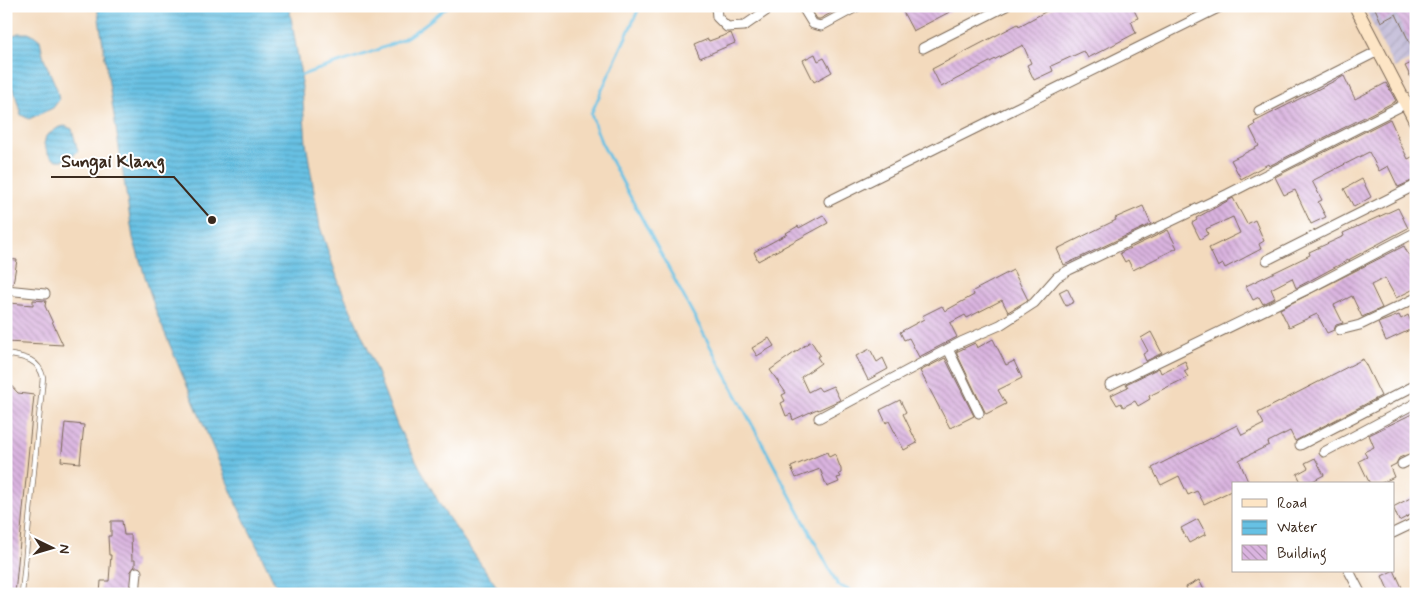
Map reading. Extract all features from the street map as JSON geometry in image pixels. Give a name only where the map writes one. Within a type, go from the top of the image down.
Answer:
[{"type":"street","points":[[716,6],[717,17],[727,27],[744,26],[773,6]]},
{"type":"street","points":[[802,6],[812,24],[820,26],[858,6]]},
{"type":"street","points":[[923,48],[1006,6]]},
{"type":"street","points":[[829,201],[1222,6]]},
{"type":"street","points":[[1355,6],[1416,123]]},
{"type":"street","points":[[1259,111],[1378,51]]},
{"type":"street","points":[[819,418],[948,349],[1000,325],[1034,303],[1057,277],[1069,270],[1237,189],[1406,104]]},
{"type":"street","points":[[1267,260],[1416,184]]},
{"type":"street","points":[[1110,385],[1310,288],[1416,232]]},
{"type":"street","points":[[6,290],[45,294]]},
{"type":"street","points":[[1340,330],[1360,325],[1416,298]]},
{"type":"street","points":[[948,349],[979,413]]},
{"type":"street","points":[[1300,445],[1416,385]]},
{"type":"street","points":[[1324,452],[1416,402]]},
{"type":"street","points":[[1402,464],[1416,457]]},
{"type":"street","points":[[1394,533],[1416,522]]},
{"type":"street","points":[[135,594],[137,572]]},
{"type":"street","points":[[1350,572],[1361,594]]},
{"type":"lane","points":[[6,354],[27,357],[33,361],[43,377],[22,594]]},
{"type":"shaded area","points":[[1364,6],[1416,6],[1416,57],[1394,68]]},
{"type":"water","points":[[97,6],[289,6],[301,75],[306,143],[320,227],[340,286],[368,349],[397,425],[443,510],[502,594],[280,594],[237,505],[156,312],[133,238]]},
{"type":"water","points":[[18,33],[31,33],[40,40],[44,59],[57,89],[59,100],[53,108],[29,119],[21,115],[14,90],[6,80],[6,39]]},
{"type":"water","points":[[65,126],[72,129],[78,151],[64,160],[56,160],[46,150],[44,144],[46,136],[59,127]]},
{"type":"building","points":[[809,6],[844,6],[817,19]]},
{"type":"building","points":[[915,6],[961,6],[913,31],[903,12]]},
{"type":"building","points":[[1056,6],[1132,6],[1138,18],[1131,21],[1136,33],[1088,58],[1084,51],[1051,66],[1053,71],[1034,80],[1027,65],[1031,63],[1023,45],[941,87],[932,69]]},
{"type":"building","points":[[1374,6],[1416,6],[1416,56],[1396,14],[1381,22]]},
{"type":"building","points":[[731,33],[735,43],[700,58],[694,45]]},
{"type":"building","points":[[815,54],[818,61],[824,58],[832,72],[814,82],[803,60]]},
{"type":"building","points":[[1416,61],[1416,88],[1405,66]]},
{"type":"building","points":[[1344,76],[1355,99],[1386,83],[1396,101],[1241,179],[1231,160],[1259,146],[1250,128],[1255,125],[1254,122]]},
{"type":"building","points":[[1390,119],[1408,159],[1416,155],[1416,179],[1398,187],[1388,166],[1379,171],[1369,152],[1312,181],[1322,200],[1318,202],[1326,217],[1311,224],[1295,190],[1284,195],[1275,177]]},
{"type":"building","points":[[1362,179],[1371,197],[1354,207],[1344,189]]},
{"type":"building","points":[[1233,198],[1247,224],[1255,220],[1264,241],[1259,244],[1261,249],[1225,268],[1223,264],[1218,267],[1209,248],[1240,233],[1233,217],[1206,229],[1208,234],[1200,239],[1192,223],[1197,220],[1196,218]]},
{"type":"building","points":[[1143,206],[1151,224],[1064,265],[1057,249],[1116,220],[1115,218]]},
{"type":"building","points":[[1398,208],[1408,228],[1296,288],[1292,278],[1271,289],[1275,298],[1263,304],[1259,297],[1253,300],[1246,286],[1310,255],[1309,252],[1344,236],[1343,233]]},
{"type":"building","points":[[823,215],[828,223],[758,261],[754,252],[798,226],[799,228]]},
{"type":"building","points":[[1168,230],[1177,248],[1133,270],[1128,260],[1125,262],[1120,253]]},
{"type":"building","points":[[1404,246],[1416,270],[1416,288],[1396,298],[1385,278],[1371,285],[1382,308],[1362,317],[1352,296],[1334,305],[1343,323],[1336,325],[1334,330],[1327,333],[1317,314],[1289,327],[1280,309]]},
{"type":"building","points":[[6,259],[17,260],[13,284],[6,284]]},
{"type":"building","points":[[1013,270],[1028,300],[1008,312],[1002,300],[967,318],[965,315],[950,323],[957,337],[919,357],[909,338],[904,340],[900,332],[924,319],[922,316],[942,306],[945,311],[974,295],[973,291]]},
{"type":"building","points":[[1067,288],[1074,302],[1066,306],[1059,292]]},
{"type":"building","points":[[33,300],[46,301],[45,306],[63,345],[6,342],[9,303],[33,305]]},
{"type":"building","points":[[1399,315],[1401,319],[1408,315],[1414,328],[1386,341],[1378,323]]},
{"type":"building","points":[[1151,332],[1162,353],[1146,361],[1143,354],[1148,351],[1141,338]]},
{"type":"building","points":[[769,338],[774,346],[757,356],[752,348]]},
{"type":"building","points":[[993,339],[1006,365],[1014,361],[1022,378],[998,390],[1006,404],[986,414],[956,352],[975,343],[977,348]]},
{"type":"building","points":[[811,341],[820,355],[817,357],[821,363],[801,377],[808,392],[818,387],[821,391],[833,386],[840,400],[793,420],[791,414],[786,416],[781,403],[785,401],[782,395],[786,393],[770,370]]},
{"type":"building","points":[[870,349],[877,362],[883,358],[888,369],[868,380],[856,356]]},
{"type":"building","points":[[945,358],[974,416],[950,428],[920,371]]},
{"type":"building","points":[[1363,359],[1381,396],[1295,441],[1290,431],[1268,442],[1269,445],[1239,460],[1248,482],[1232,482],[1232,490],[1204,504],[1197,491],[1188,495],[1179,476],[1161,485],[1152,468],[1237,425],[1242,435],[1264,424],[1258,413]]},
{"type":"building","points":[[1185,361],[1188,369],[1184,371],[1188,377],[1149,396],[1150,399],[1138,406],[1135,401],[1123,407],[1121,403],[1117,405],[1111,395],[1128,387],[1126,384],[1159,368],[1161,373]]},
{"type":"building","points":[[6,380],[18,393],[34,395],[15,594],[6,594]]},
{"type":"building","points":[[900,400],[906,412],[903,414],[917,443],[904,450],[889,421],[886,423],[880,410]]},
{"type":"building","points":[[1416,412],[1416,451],[1399,458],[1396,464],[1390,467],[1394,477],[1384,482],[1369,482],[1359,461],[1367,457],[1364,452],[1374,447],[1369,435]]},
{"type":"building","points":[[65,423],[84,425],[80,463],[61,461]]},
{"type":"building","points":[[827,452],[829,457],[835,454],[841,469],[839,474],[841,477],[837,478],[839,482],[827,487],[820,469],[796,478],[791,467]]},
{"type":"building","points":[[1315,458],[1324,475],[1311,482],[1301,482],[1297,474],[1308,468],[1305,463]]},
{"type":"building","points":[[1416,495],[1416,512],[1399,521],[1394,506]]},
{"type":"building","points":[[1198,519],[1206,534],[1189,543],[1181,528]]},
{"type":"building","points":[[111,521],[122,521],[124,535],[131,535],[132,560],[135,560],[135,566],[131,571],[129,594],[100,594],[101,581],[109,581],[111,555],[109,555],[108,536],[111,536]]},
{"type":"building","points":[[1394,570],[1405,594],[1390,594],[1382,576],[1394,572]]},
{"type":"building","points":[[1199,580],[1206,594],[1189,594],[1186,587]]},
{"type":"waterway","points":[[299,76],[376,51],[401,40],[448,6]]},
{"type":"waterway","points":[[640,6],[591,114],[601,142],[838,585],[858,594]]},
{"type":"place","name":"Sungai Klang","points":[[212,220]]}]
